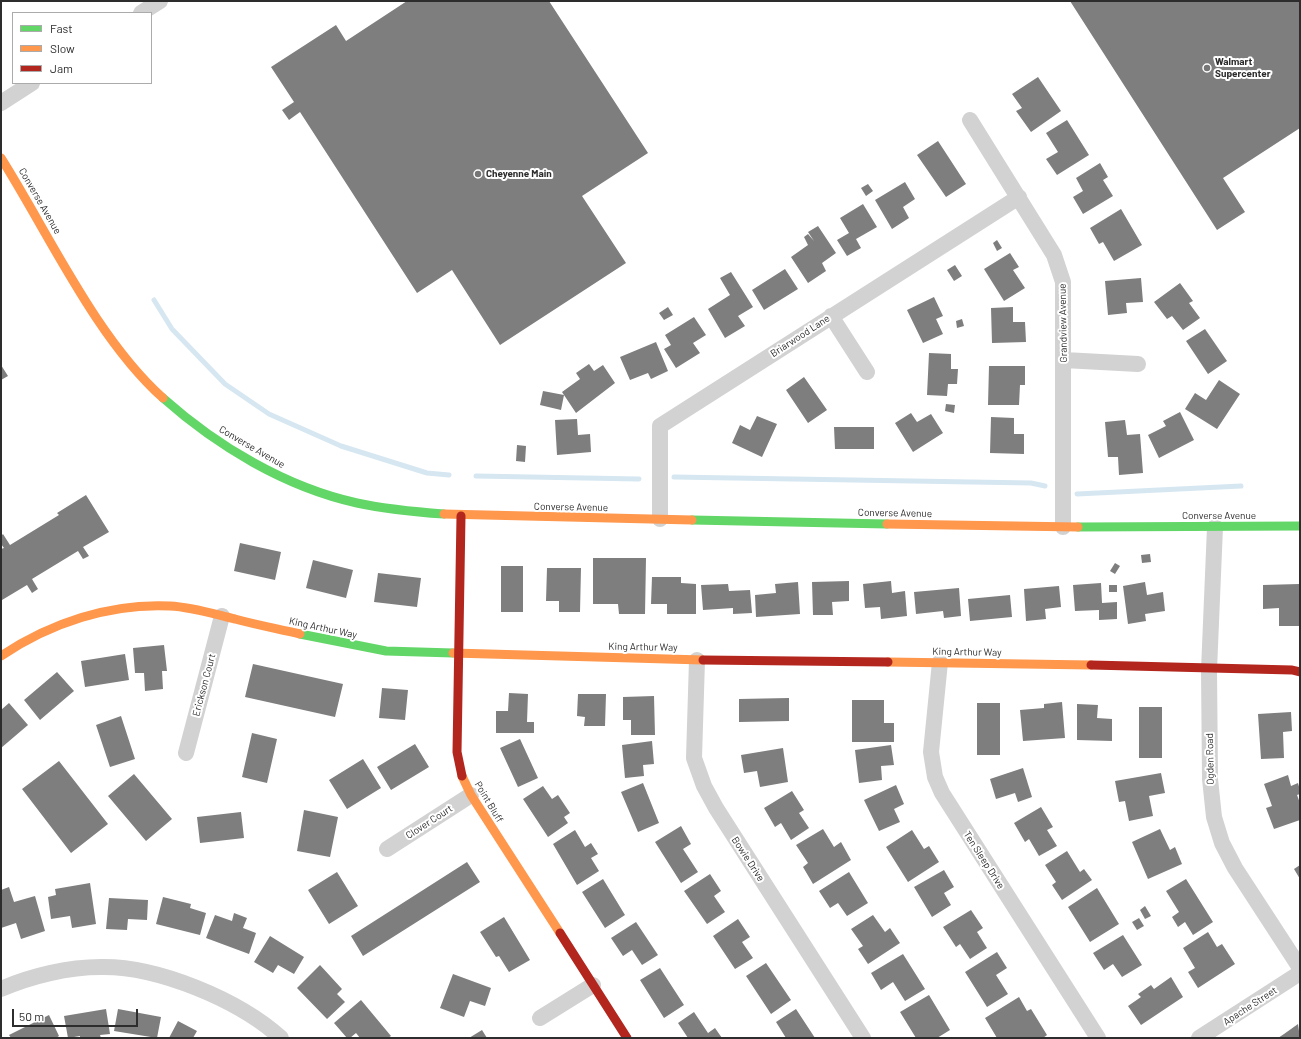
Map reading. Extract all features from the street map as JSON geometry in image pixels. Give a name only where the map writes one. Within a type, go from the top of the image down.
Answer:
[{"type":"street","points":[[143,12],[160,1]]},
{"type":"street","points":[[1,103],[30,84]]},
{"type":"street","name":"Grandview Avenue","points":[[970,120],[1054,255],[1063,282],[1063,527]]},
{"type":"street","name":"Converse Avenue","points":[[1,158],[56,252],[117,345],[138,373],[168,402],[209,435],[254,463],[295,484],[342,499],[395,510],[460,516],[1063,527],[1300,526]]},
{"type":"street","name":"Briarwood Lane","points":[[660,519],[660,426],[1019,197]]},
{"type":"street","points":[[831,316],[867,372]]},
{"type":"street","points":[[1064,360],[1138,364]]},
{"type":"street","name":"Point Bluff","points":[[460,516],[457,654],[457,752],[461,773],[471,795],[627,1038]]},
{"type":"street","name":"Ogden Road","points":[[1215,527],[1209,670],[1210,779],[1214,817],[1222,843],[1235,868],[1300,968]]},
{"type":"street","name":"King Arthur Way","points":[[1,656],[36,635],[68,622],[102,613],[137,607],[170,606],[222,616],[347,645],[386,651],[697,660],[940,662],[1209,670],[1292,670],[1300,672]]},
{"type":"street","name":"Erickson Court","points":[[186,753],[222,616]]},
{"type":"street","name":"Bowie Drive","points":[[697,660],[694,758],[704,786],[716,808],[863,1038]]},
{"type":"street","name":"Ten Sleep Drive","points":[[940,662],[931,752],[936,777],[942,793],[1098,1038]]},
{"type":"street","name":"Clover Court","points":[[387,849],[471,795]]},
{"type":"street","points":[[1,989],[63,971],[101,966],[149,972],[190,984],[235,1005],[281,1038]]},
{"type":"street","name":"Apache Street","points":[[1199,1038],[1300,973]]},
{"type":"street","points":[[540,1018],[593,984]]},
{"type":"building","name":"Cheyenne Main","points":[[407,1],[549,1],[648,153],[582,196],[626,263],[500,345],[452,270],[417,293],[300,112],[289,120],[282,110],[294,102],[271,67],[336,25],[346,41]]},
{"type":"building","name":"Walmart Supercenter","points":[[1070,1],[1300,1],[1300,128],[1223,178],[1245,212],[1217,230]]},
{"type":"building","points":[[1038,77],[1061,111],[1031,132],[1016,111],[1022,108],[1012,94]]},
{"type":"building","points":[[1067,120],[1089,155],[1057,175],[1046,159],[1058,152],[1046,133]]},
{"type":"building","points":[[938,141],[966,184],[946,197],[917,155]]},
{"type":"building","points":[[1100,163],[1108,177],[1103,180],[1113,196],[1083,214],[1073,197],[1083,191],[1076,178]]},
{"type":"building","points":[[905,182],[915,199],[903,207],[909,218],[892,229],[875,200]]},
{"type":"building","points":[[868,184],[873,191],[866,196],[861,188]]},
{"type":"building","points":[[863,204],[877,227],[856,239],[861,248],[847,256],[837,240],[849,233],[840,218]]},
{"type":"building","points":[[1121,209],[1142,245],[1114,261],[1103,242],[1099,244],[1090,228]]},
{"type":"building","points":[[818,226],[836,253],[822,263],[826,271],[808,283],[791,257],[808,245],[804,237],[808,234],[814,241],[808,232]]},
{"type":"building","points":[[997,240],[1002,248],[997,251],[993,243]]},
{"type":"building","points":[[1010,253],[1019,267],[1013,270],[1025,288],[1004,301],[984,269]]},
{"type":"building","points":[[955,265],[962,276],[954,281],[947,270]]},
{"type":"building","points":[[785,269],[798,289],[764,310],[752,290]]},
{"type":"building","points":[[731,272],[753,307],[738,316],[745,326],[725,338],[708,309],[730,295],[720,278]]},
{"type":"building","points":[[1141,278],[1143,302],[1126,303],[1127,313],[1108,315],[1105,281]]},
{"type":"building","points":[[1180,283],[1193,301],[1189,303],[1200,318],[1183,330],[1172,316],[1167,319],[1154,302]]},
{"type":"building","points":[[934,297],[943,316],[936,319],[943,334],[923,343],[907,310]]},
{"type":"building","points":[[668,307],[673,315],[664,320],[659,313]]},
{"type":"building","points":[[1013,307],[1013,322],[1025,322],[1026,342],[992,343],[991,308]]},
{"type":"building","points":[[694,317],[706,335],[693,343],[700,353],[676,368],[664,349],[671,345],[665,335]]},
{"type":"building","points":[[962,319],[964,326],[957,328],[956,321]]},
{"type":"building","points":[[1205,329],[1227,361],[1208,374],[1186,341]]},
{"type":"building","points":[[656,342],[668,371],[651,379],[648,373],[630,380],[620,357]]},
{"type":"building","points":[[929,353],[951,354],[951,369],[958,369],[957,384],[948,384],[947,396],[927,395]]},
{"type":"building","points":[[589,364],[594,371],[603,365],[615,383],[576,413],[562,392],[580,379],[576,373]]},
{"type":"building","points":[[1,365],[8,376],[1,380]]},
{"type":"building","points":[[989,366],[1025,366],[1025,385],[1020,385],[1019,405],[988,405]]},
{"type":"building","points":[[804,377],[827,410],[808,423],[786,390]]},
{"type":"building","points":[[1219,380],[1240,394],[1217,429],[1185,409],[1195,393],[1206,400]]},
{"type":"building","points":[[543,391],[564,395],[561,410],[540,405]]},
{"type":"building","points":[[946,404],[955,405],[954,413],[945,411]]},
{"type":"building","points":[[1180,412],[1194,440],[1159,458],[1148,435],[1166,426],[1163,421]]},
{"type":"building","points":[[911,413],[917,422],[931,414],[943,433],[913,452],[895,423]]},
{"type":"building","points":[[757,416],[777,424],[762,457],[732,443],[740,425],[750,430]]},
{"type":"building","points":[[991,417],[1014,418],[1014,434],[1024,434],[1024,454],[990,453]]},
{"type":"building","points":[[577,419],[578,435],[590,434],[591,452],[557,455],[555,420]]},
{"type":"building","points":[[1125,420],[1127,435],[1140,434],[1143,473],[1119,475],[1118,457],[1108,457],[1105,422]]},
{"type":"building","points":[[834,427],[874,427],[874,449],[835,449]]},
{"type":"building","points":[[517,445],[526,446],[525,462],[516,461]]},
{"type":"building","points":[[86,495],[109,532],[83,547],[89,556],[83,559],[78,551],[32,579],[38,589],[32,593],[27,585],[2,600],[1,549],[4,548],[1,544],[1,536],[3,534],[10,545],[59,515],[57,513]]},
{"type":"building","points":[[240,543],[281,552],[275,580],[234,571]]},
{"type":"building","points":[[1150,554],[1151,562],[1142,563],[1141,555]]},
{"type":"building","points":[[593,558],[646,558],[645,614],[619,614],[618,604],[593,604]]},
{"type":"building","points":[[313,560],[353,570],[346,598],[306,588]]},
{"type":"building","points":[[1115,563],[1120,566],[1115,574],[1110,571]]},
{"type":"building","points":[[501,566],[523,566],[523,612],[501,612]]},
{"type":"building","points":[[547,568],[581,568],[580,612],[559,612],[559,601],[546,601]]},
{"type":"building","points":[[378,573],[421,578],[417,607],[374,602]]},
{"type":"building","points":[[652,577],[681,577],[681,583],[696,584],[696,614],[667,614],[667,604],[651,604]]},
{"type":"building","points":[[849,581],[849,601],[832,602],[833,615],[813,615],[812,582]]},
{"type":"building","points":[[891,581],[892,593],[905,591],[907,616],[881,619],[880,607],[865,608],[863,584]]},
{"type":"building","points":[[798,582],[800,614],[756,617],[755,595],[776,593],[775,584]]},
{"type":"building","points":[[1145,582],[1147,595],[1163,592],[1165,611],[1145,614],[1146,621],[1128,624],[1123,586]]},
{"type":"building","points":[[1101,583],[1102,603],[1117,602],[1117,619],[1099,620],[1099,610],[1075,611],[1073,585]]},
{"type":"building","points":[[728,584],[729,591],[750,590],[752,613],[733,614],[733,608],[703,610],[701,585]]},
{"type":"building","points":[[1299,584],[1300,626],[1279,626],[1279,608],[1263,609],[1263,585]]},
{"type":"building","points":[[1109,585],[1117,585],[1117,592],[1109,592]]},
{"type":"building","points":[[1059,586],[1061,607],[1045,609],[1046,619],[1026,621],[1024,589]]},
{"type":"building","points":[[959,588],[961,616],[944,618],[943,611],[916,614],[914,592]]},
{"type":"building","points":[[1010,595],[1012,617],[970,621],[968,599]]},
{"type":"building","points":[[164,645],[167,671],[162,671],[163,689],[145,691],[144,673],[135,673],[133,648]]},
{"type":"building","points":[[125,654],[129,680],[85,687],[81,661]]},
{"type":"building","points":[[253,664],[343,684],[335,717],[245,697]]},
{"type":"building","points":[[57,672],[74,691],[40,720],[24,700]]},
{"type":"building","points":[[382,688],[408,690],[405,720],[379,718]]},
{"type":"building","points":[[509,693],[528,694],[527,722],[534,722],[534,733],[496,733],[496,711],[508,711]]},
{"type":"building","points":[[578,694],[606,694],[605,726],[584,726],[585,717],[577,716]]},
{"type":"building","points":[[654,696],[655,735],[631,735],[631,720],[623,720],[623,697]]},
{"type":"building","points":[[789,698],[789,721],[739,722],[739,699]]},
{"type":"building","points":[[852,700],[884,700],[884,723],[894,723],[894,742],[852,742]]},
{"type":"building","points":[[1062,702],[1065,738],[1023,741],[1020,710],[1044,708],[1044,704]]},
{"type":"building","points":[[9,703],[28,725],[1,748],[1,710]]},
{"type":"building","points":[[977,703],[1000,703],[1000,755],[977,755]]},
{"type":"building","points":[[1077,704],[1098,705],[1097,718],[1112,719],[1112,741],[1077,740]]},
{"type":"building","points":[[1139,707],[1162,707],[1162,758],[1139,758]]},
{"type":"building","points":[[1291,712],[1292,731],[1283,732],[1284,758],[1261,759],[1258,714]]},
{"type":"building","points":[[121,716],[135,759],[110,767],[96,725]]},
{"type":"building","points":[[252,733],[277,739],[267,783],[242,777]]},
{"type":"building","points":[[520,739],[538,778],[518,787],[500,748]]},
{"type":"building","points":[[652,741],[654,764],[643,765],[644,776],[625,778],[622,745]]},
{"type":"building","points":[[415,744],[429,767],[391,790],[377,767]]},
{"type":"building","points":[[891,745],[894,765],[881,766],[882,780],[859,783],[855,750]]},
{"type":"building","points":[[783,748],[788,782],[760,787],[757,771],[744,773],[741,755]]},
{"type":"building","points":[[363,759],[381,788],[347,809],[329,780]]},
{"type":"building","points":[[59,761],[108,824],[71,853],[22,789]]},
{"type":"building","points":[[1023,768],[1032,797],[1018,802],[1015,793],[996,799],[990,779]]},
{"type":"building","points":[[1161,773],[1165,793],[1149,796],[1153,816],[1129,821],[1125,801],[1119,802],[1115,781]]},
{"type":"building","points":[[134,774],[172,819],[146,841],[108,796]]},
{"type":"building","points":[[1288,775],[1291,786],[1298,783],[1300,790],[1300,794],[1297,795],[1300,803],[1300,820],[1274,829],[1266,808],[1272,806],[1264,784]]},
{"type":"building","points":[[643,783],[659,823],[638,832],[621,792]]},
{"type":"building","points":[[896,785],[904,804],[894,809],[900,822],[879,831],[864,800]]},
{"type":"building","points":[[543,786],[552,799],[558,795],[570,813],[564,817],[568,823],[548,837],[523,799]]},
{"type":"building","points":[[792,791],[804,810],[799,813],[809,828],[791,840],[781,823],[775,827],[764,808]]},
{"type":"building","points":[[1041,807],[1053,827],[1047,830],[1057,846],[1039,856],[1029,839],[1025,842],[1014,823]]},
{"type":"building","points":[[304,810],[338,817],[330,857],[297,851]]},
{"type":"building","points":[[241,812],[244,838],[200,843],[197,817]]},
{"type":"building","points":[[681,826],[691,844],[683,849],[698,872],[681,883],[655,842]]},
{"type":"building","points":[[823,829],[834,847],[841,842],[851,860],[813,884],[803,867],[808,863],[796,845]]},
{"type":"building","points":[[1160,829],[1170,850],[1175,847],[1182,864],[1148,879],[1132,842]]},
{"type":"building","points":[[575,830],[585,847],[591,843],[598,854],[591,858],[599,871],[577,885],[553,844]]},
{"type":"building","points":[[912,830],[924,849],[929,846],[939,862],[908,882],[886,847]]},
{"type":"building","points":[[1067,851],[1080,872],[1084,869],[1092,880],[1062,900],[1052,885],[1056,882],[1045,865]]},
{"type":"building","points":[[467,862],[480,882],[363,956],[351,936]]},
{"type":"building","points":[[1300,865],[1300,879],[1294,869]]},
{"type":"building","points":[[944,870],[954,887],[944,893],[951,905],[932,917],[914,887]]},
{"type":"building","points":[[337,872],[358,906],[329,924],[308,890]]},
{"type":"building","points":[[849,872],[868,903],[847,916],[838,903],[830,908],[819,891]]},
{"type":"building","points":[[710,874],[721,891],[714,896],[725,912],[707,924],[684,891]]},
{"type":"building","points":[[603,879],[625,915],[605,928],[582,892]]},
{"type":"building","points":[[1186,879],[1213,922],[1193,935],[1185,922],[1178,927],[1172,917],[1179,912],[1166,891]]},
{"type":"building","points":[[90,883],[96,924],[72,928],[70,916],[51,919],[48,897],[56,895],[55,889]]},
{"type":"building","points":[[9,887],[14,902],[35,896],[45,931],[21,939],[16,923],[1,928],[1,890]]},
{"type":"building","points":[[1097,888],[1119,924],[1090,942],[1068,907]]},
{"type":"building","points":[[163,897],[191,904],[190,908],[206,913],[200,935],[156,924]]},
{"type":"building","points":[[109,898],[148,900],[147,920],[128,919],[127,930],[106,929]]},
{"type":"building","points":[[1145,906],[1151,916],[1145,919],[1140,910]]},
{"type":"building","points":[[971,910],[983,928],[977,932],[987,948],[970,959],[960,944],[956,947],[943,927]]},
{"type":"building","points":[[234,913],[247,918],[243,928],[256,933],[249,954],[206,938],[215,915],[232,921]]},
{"type":"building","points":[[873,915],[885,932],[890,928],[900,943],[868,964],[858,949],[863,946],[851,929]]},
{"type":"building","points":[[504,917],[530,960],[509,972],[499,956],[496,957],[480,932]]},
{"type":"building","points":[[1139,918],[1144,926],[1137,930],[1132,922]]},
{"type":"building","points":[[738,919],[750,937],[742,942],[753,958],[735,969],[713,936]]},
{"type":"building","points":[[636,922],[658,955],[642,965],[632,950],[623,956],[611,938]]},
{"type":"building","points":[[1208,932],[1217,947],[1222,944],[1235,964],[1198,988],[1188,972],[1195,968],[1183,948]]},
{"type":"building","points":[[1123,935],[1142,965],[1122,977],[1113,964],[1104,970],[1093,953]]},
{"type":"building","points":[[270,936],[304,957],[294,974],[278,965],[273,973],[254,962]]},
{"type":"building","points":[[997,952],[1007,968],[996,975],[1008,994],[987,1007],[965,972]]},
{"type":"building","points":[[903,954],[925,989],[905,1001],[893,982],[881,990],[871,973]]},
{"type":"building","points":[[766,963],[791,1000],[771,1014],[746,976]]},
{"type":"building","points":[[320,965],[342,989],[337,994],[345,1002],[327,1019],[297,988]]},
{"type":"building","points":[[660,968],[684,1005],[664,1018],[640,980]]},
{"type":"building","points":[[453,974],[491,988],[485,1006],[470,1001],[464,1017],[440,1008]]},
{"type":"building","points":[[1171,977],[1183,997],[1141,1025],[1128,1006],[1141,997],[1138,994],[1151,985],[1154,989]]},
{"type":"building","points":[[929,995],[950,1030],[937,1038],[916,1038],[900,1012]]},
{"type":"building","points":[[1019,997],[1027,1011],[1031,1009],[1047,1035],[1043,1038],[997,1038],[985,1018]]},
{"type":"building","points":[[361,1000],[391,1036],[388,1038],[360,1038],[356,1033],[350,1038],[347,1038],[334,1023]]},
{"type":"building","points":[[106,1009],[110,1034],[100,1035],[101,1038],[80,1038],[80,1036],[68,1038],[64,1016]]},
{"type":"building","points":[[118,1009],[161,1017],[157,1038],[114,1031]]},
{"type":"building","points":[[796,1009],[815,1038],[786,1038],[776,1022]]},
{"type":"building","points":[[694,1012],[708,1033],[715,1028],[722,1038],[688,1038],[678,1023]]},
{"type":"building","points":[[49,1015],[59,1036],[56,1038],[11,1038],[9,1035]]},
{"type":"building","points":[[178,1021],[197,1031],[193,1038],[169,1038]]},
{"type":"building","points":[[1298,1024],[1300,1038],[1278,1038],[1284,1034]]},
{"type":"building","points":[[482,1030],[487,1038],[469,1038]]},
{"type":"waterway","points":[[154,300],[172,329],[225,384],[269,414],[341,446],[427,473],[449,475]]},
{"type":"waterway","points":[[476,476],[639,479]]},
{"type":"waterway","points":[[674,477],[1031,483],[1045,486]]},
{"type":"waterway","points":[[1077,494],[1241,486]]},
{"type":"traffic: fast","points":[[163,398],[184,416],[229,448],[253,462],[304,487],[357,503],[400,510],[444,514]]},
{"type":"traffic: fast","points":[[692,520],[887,524]]},
{"type":"traffic: fast","points":[[1078,527],[1300,526]]},
{"type":"traffic: fast","points":[[300,634],[386,651],[453,653]]},
{"type":"traffic: slow","points":[[1,158],[95,316],[116,346],[139,374],[163,398]]},
{"type":"traffic: slow","points":[[444,514],[692,520]]},
{"type":"traffic: slow","points":[[887,524],[1078,527]]},
{"type":"traffic: slow","points":[[1,656],[20,644],[60,625],[103,612],[148,606],[170,606],[195,609],[300,634]]},
{"type":"traffic: slow","points":[[453,653],[703,660]]},
{"type":"traffic: slow","points":[[888,662],[1091,665]]},
{"type":"traffic: slow","points":[[462,776],[471,795],[560,933]]},
{"type":"traffic: jam","points":[[461,516],[457,752],[462,776]]},
{"type":"traffic: jam","points":[[703,660],[888,662]]},
{"type":"traffic: jam","points":[[1091,665],[1292,670],[1300,672]]},
{"type":"traffic: jam","points":[[560,933],[627,1038]]},
{"type":"place","name":"Walmart Supercenter","points":[[1207,68]]},
{"type":"place","name":"Cheyenne Main","points":[[478,174]]}]
